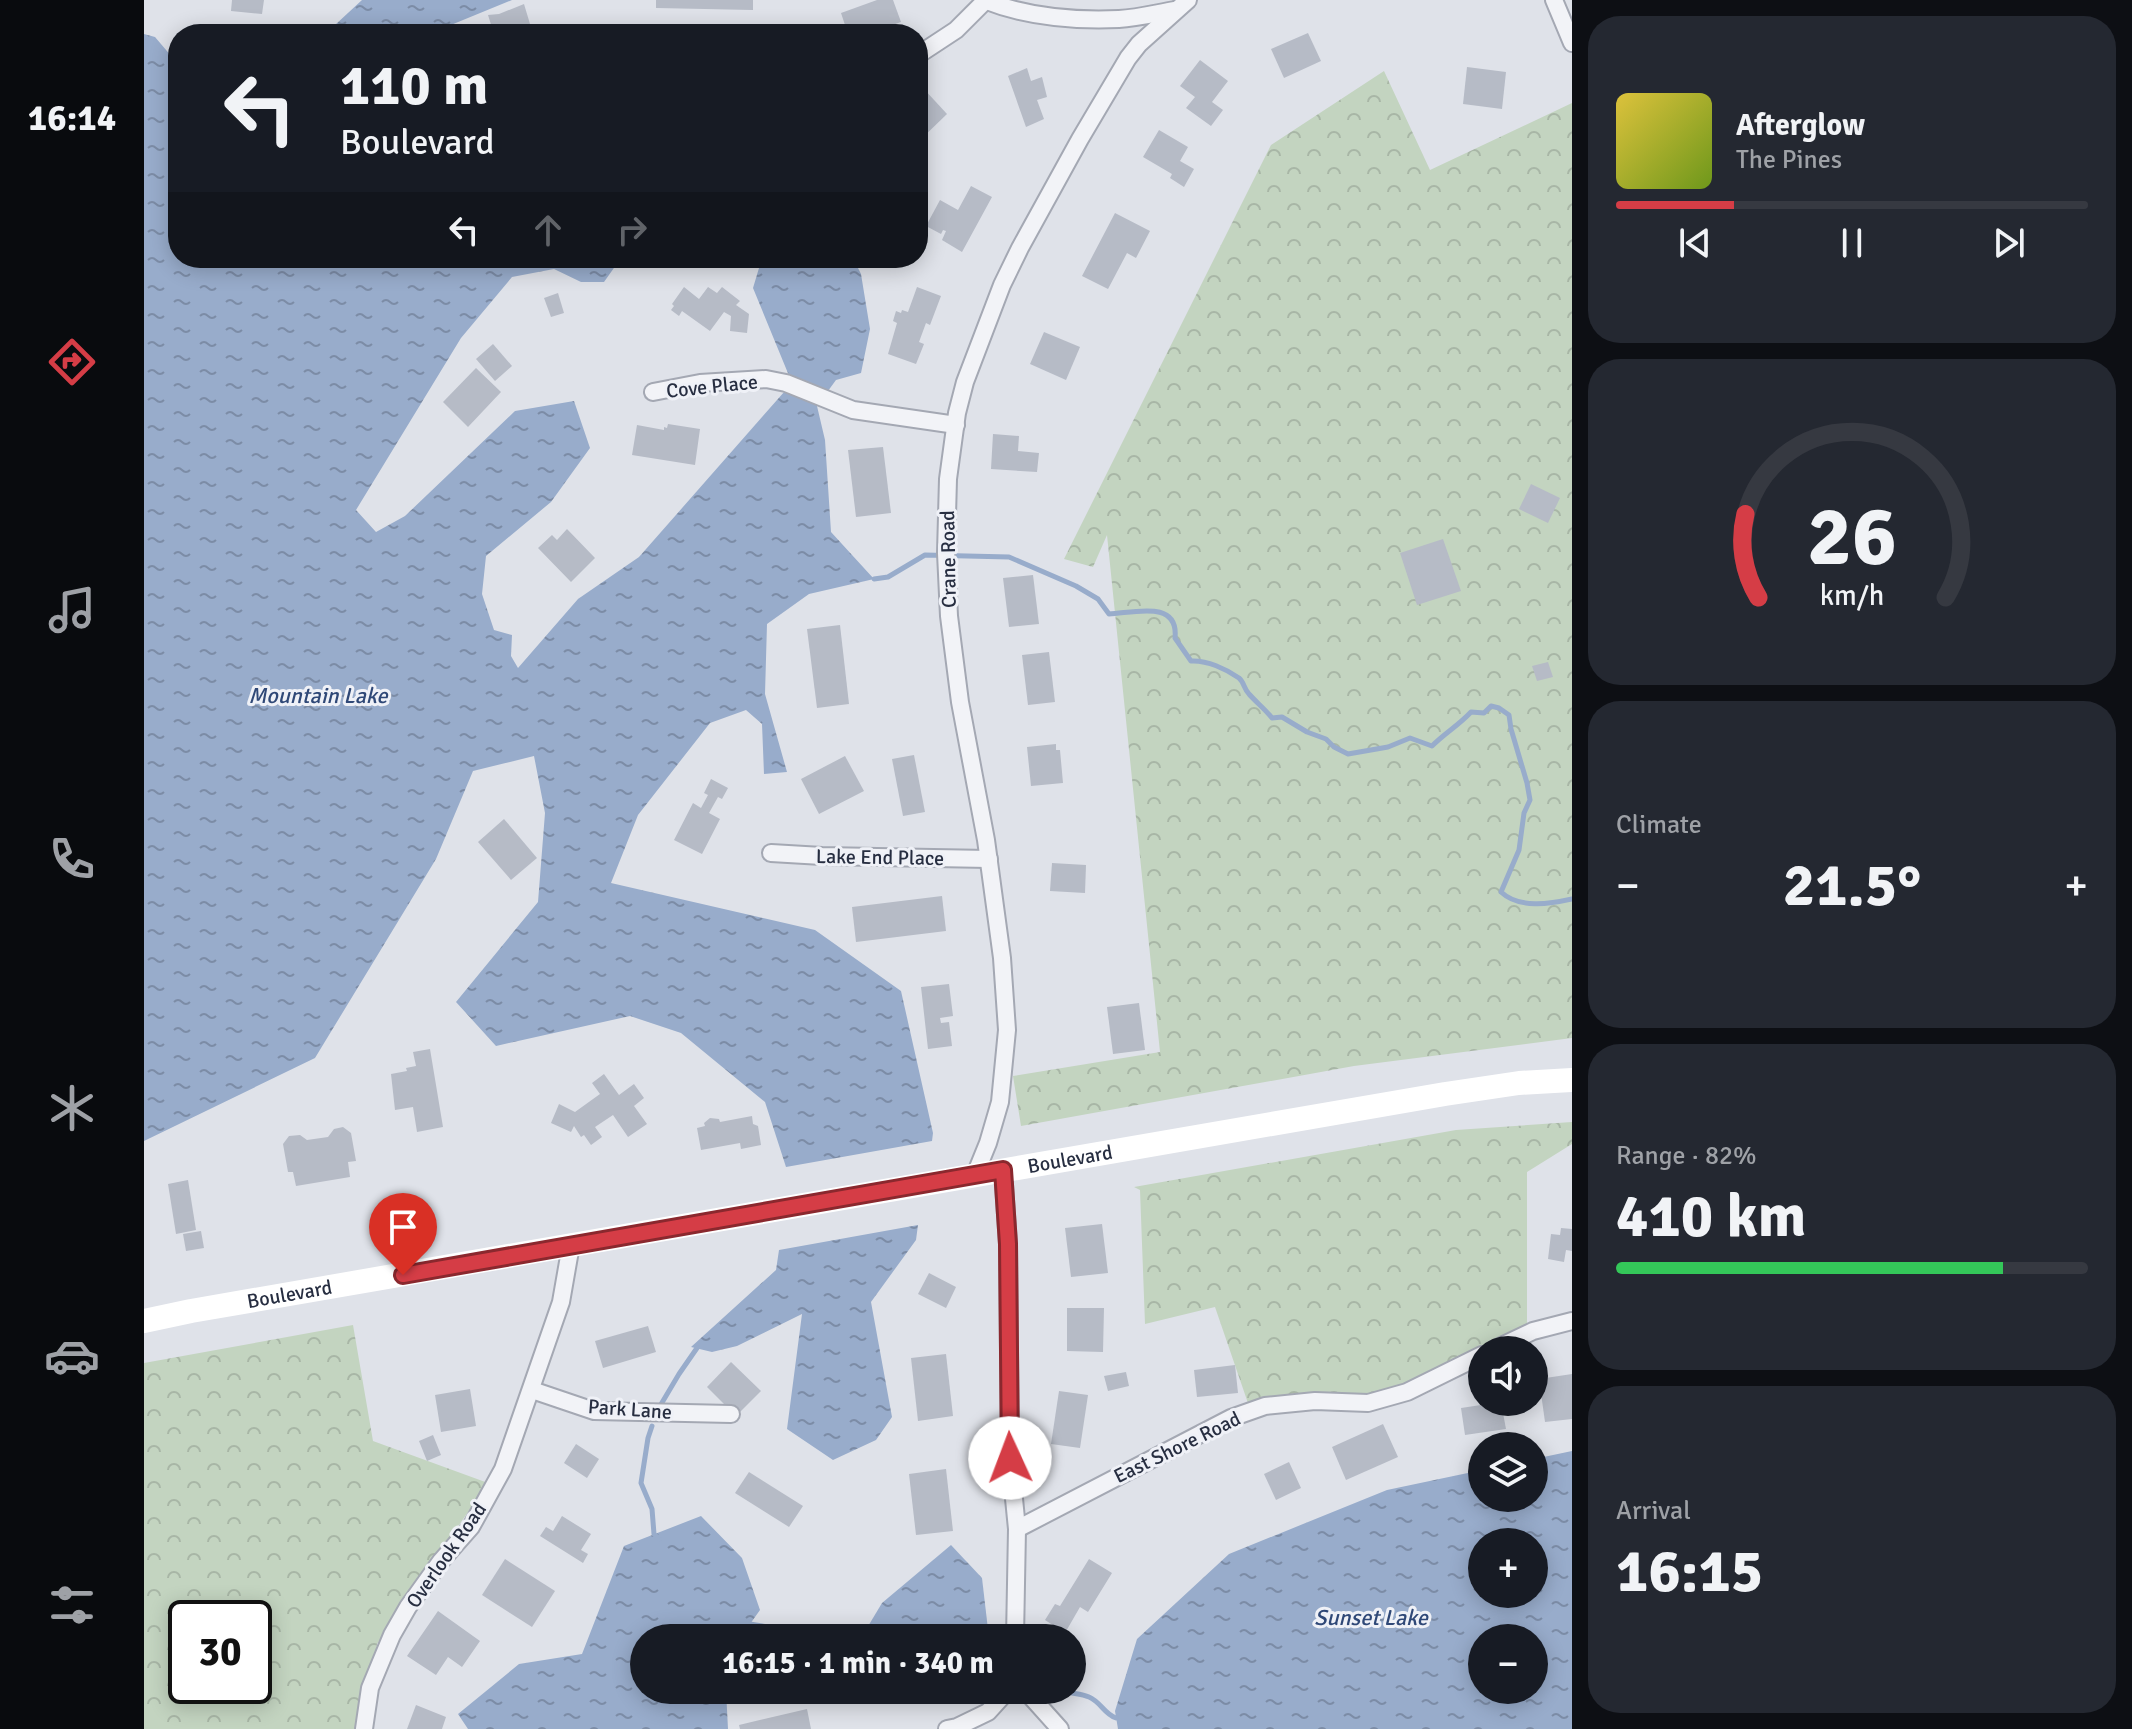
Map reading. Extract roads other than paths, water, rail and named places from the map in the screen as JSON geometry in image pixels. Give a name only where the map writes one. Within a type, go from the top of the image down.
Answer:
[{"type":"main road","name":"Boulevard","points":[[144,1321],[1445,1094],[1519,1083],[1572,1080]]},
{"type":"street","points":[[928,48],[956,30],[984,0],[1017,12],[1053,18],[1120,19],[1182,5]]},
{"type":"street","points":[[1554,0],[1572,43]]},
{"type":"street","name":"Crane Road","points":[[975,1175],[1000,1102],[1007,1030],[1002,958],[989,859],[956,680],[949,616],[946,560],[948,479],[956,425],[965,382],[1002,285],[1020,248],[1128,58],[1182,5]]},
{"type":"street","name":"Cove Place","points":[[653,392],[700,383],[766,379],[786,383],[843,407],[956,425]]},
{"type":"street","name":"Lake End Place","points":[[771,853],[989,859]]},
{"type":"street","points":[[1003,1170],[1008,1244],[1010,1458],[1017,1529],[1015,1624]]},
{"type":"street","name":"Overlook Road","points":[[364,1729],[370,1688],[392,1635],[441,1561],[471,1527],[503,1469],[561,1302],[571,1245]]},
{"type":"street","points":[[1522,1336],[1572,1321]]},
{"type":"street","name":"East Shore Road","points":[[1017,1529],[1242,1414],[1265,1406],[1290,1403],[1368,1403],[1407,1392],[1468,1362]]},
{"type":"street","name":"Park Lane","points":[[532,1390],[594,1411],[731,1414]]},
{"type":"street","points":[[947,1729],[988,1712],[995,1704]]},
{"type":"street","points":[[1038,1704],[1060,1729]]},
{"type":"water","points":[[362,0],[512,0],[453,24],[336,24]]},
{"type":"water","name":"Mountain Lake","points":[[144,34],[155,37],[168,52],[168,268],[614,268],[604,282],[581,282],[554,269],[512,277],[461,338],[356,510],[376,532],[405,516],[515,411],[574,401],[590,448],[551,502],[486,556],[482,594],[494,630],[512,635],[511,656],[518,668],[578,599],[639,557],[792,383],[753,288],[759,268],[858,268],[870,329],[861,373],[836,380],[817,406],[825,440],[831,532],[874,579],[809,594],[767,624],[765,694],[787,772],[764,774],[762,724],[746,710],[710,723],[638,815],[611,883],[815,930],[901,991],[933,1133],[932,1141],[786,1167],[765,1102],[681,1033],[630,1016],[496,1046],[456,1002],[538,902],[545,813],[534,756],[473,771],[436,859],[315,1058],[144,1141]]},
{"type":"water","points":[[918,1225],[916,1240],[871,1302],[892,1417],[876,1440],[833,1460],[787,1429],[802,1314],[737,1346],[712,1352],[691,1347],[776,1270],[779,1250]]},
{"type":"water","name":"Sunset Lake","points":[[1572,1451],[1572,1729],[1118,1729],[1115,1711],[1137,1639],[1229,1554],[1387,1490],[1468,1473],[1468,1512],[1548,1512],[1548,1456]]},
{"type":"water","points":[[701,1516],[742,1558],[760,1610],[750,1624],[630,1624],[630,1704],[727,1704],[728,1729],[468,1729],[458,1714],[519,1664],[582,1654],[624,1546]]},
{"type":"water","points":[[951,1545],[982,1578],[987,1624],[869,1624],[882,1603]]},
{"type":"waterway","points":[[874,579],[888,577],[925,555],[1009,557],[1076,586],[1098,599],[1109,614],[1162,613],[1170,618],[1175,638],[1191,661],[1210,664],[1234,675],[1272,718],[1282,717],[1348,754],[1388,747],[1410,738],[1432,746],[1471,712],[1484,713],[1491,706],[1499,708],[1509,715],[1530,800],[1524,813],[1519,850],[1501,892],[1526,903],[1572,899]]},
{"type":"waterway","points":[[660,1406],[697,1348]]},
{"type":"waterway","points":[[652,1426],[641,1483],[652,1509],[654,1534],[659,1539]]},
{"type":"waterway","points":[[1086,1696],[1116,1718]]}]
